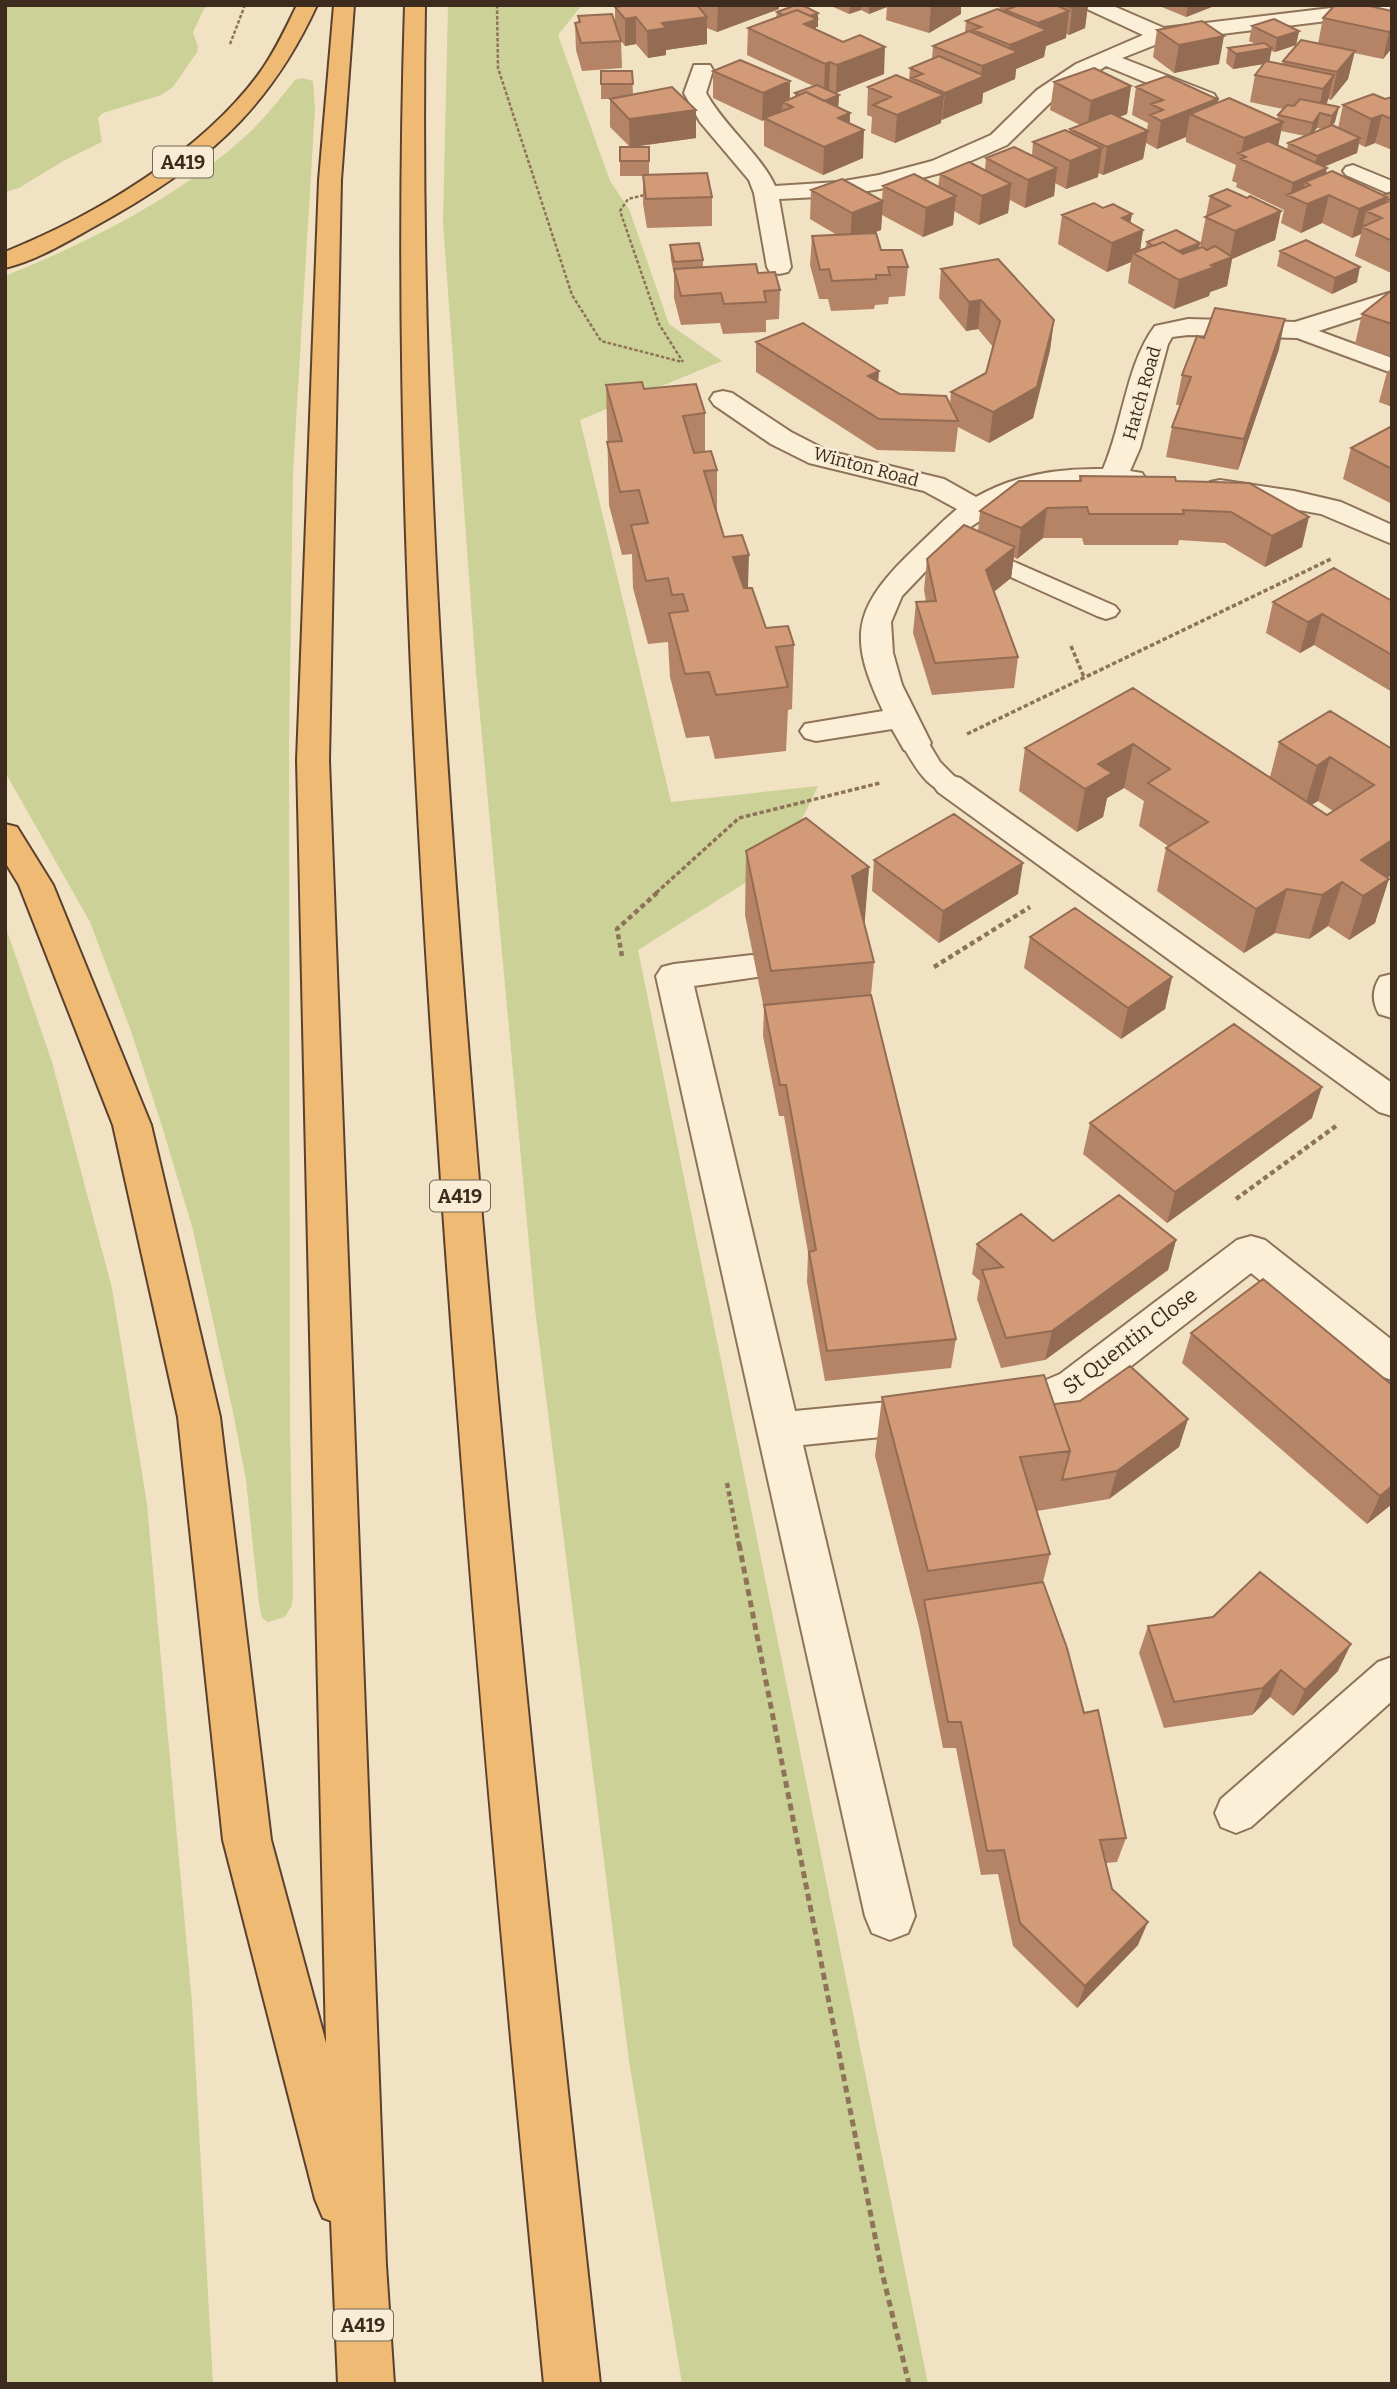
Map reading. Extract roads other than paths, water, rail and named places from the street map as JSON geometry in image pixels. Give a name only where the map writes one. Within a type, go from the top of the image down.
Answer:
[{"type":"highway","name":"A419","points":[[5,261],[120,203],[169,173],[199,150],[227,126],[259,91],[285,55],[307,5]]},
{"type":"highway","name":"A419","points":[[344,5],[330,180],[313,760],[359,2265],[366,2384]]},
{"type":"highway","name":"A419","points":[[415,5],[414,407],[438,877],[469,1316],[536,2047],[572,2384]]},
{"type":"highway","name":"A419","points":[[5,835],[36,885],[132,1125],[199,1417],[247,1840],[359,2265]]},
{"type":"street","points":[[1094,5],[1161,35]]},
{"type":"street","points":[[766,193],[838,189],[870,184],[953,161],[999,139],[1045,95],[1065,80],[1104,58],[1161,35],[1392,7]]},
{"type":"street","points":[[1104,58],[1208,99]]},
{"type":"street","points":[[702,70],[695,93],[708,117],[760,178],[766,193],[779,267]]},
{"type":"street","name":"Hatch Road","points":[[1113,477],[1126,448],[1154,343],[1164,331],[1188,327],[1297,330],[1392,299]]},
{"type":"street","name":"Winton Road","points":[[723,399],[781,438],[819,457],[934,485],[976,508]]},
{"type":"street","points":[[816,731],[912,739],[877,654],[875,626],[879,606],[943,537],[976,508],[1007,492],[1062,478],[1113,477],[1248,491],[1331,508],[1388,534]]},
{"type":"street","points":[[949,785],[1392,1102]]},
{"type":"street","points":[[752,967],[674,976],[890,1916]]},
{"type":"street","points":[[1392,986],[1392,1005]]},
{"type":"street","name":"St Quentin Close","points":[[779,1430],[1001,1408],[1036,1403],[1058,1396],[1075,1386],[1251,1251],[1392,1363]]},
{"type":"lane","points":[[1328,14],[1381,28]]},
{"type":"lane","points":[[1353,171],[1392,189]]},
{"type":"lane","points":[[1297,330],[1392,366]]},
{"type":"lane","points":[[943,537],[1106,611]]},
{"type":"lane","points":[[912,739],[933,772],[949,785]]},
{"type":"lane","points":[[1236,1813],[1392,1675]]}]
